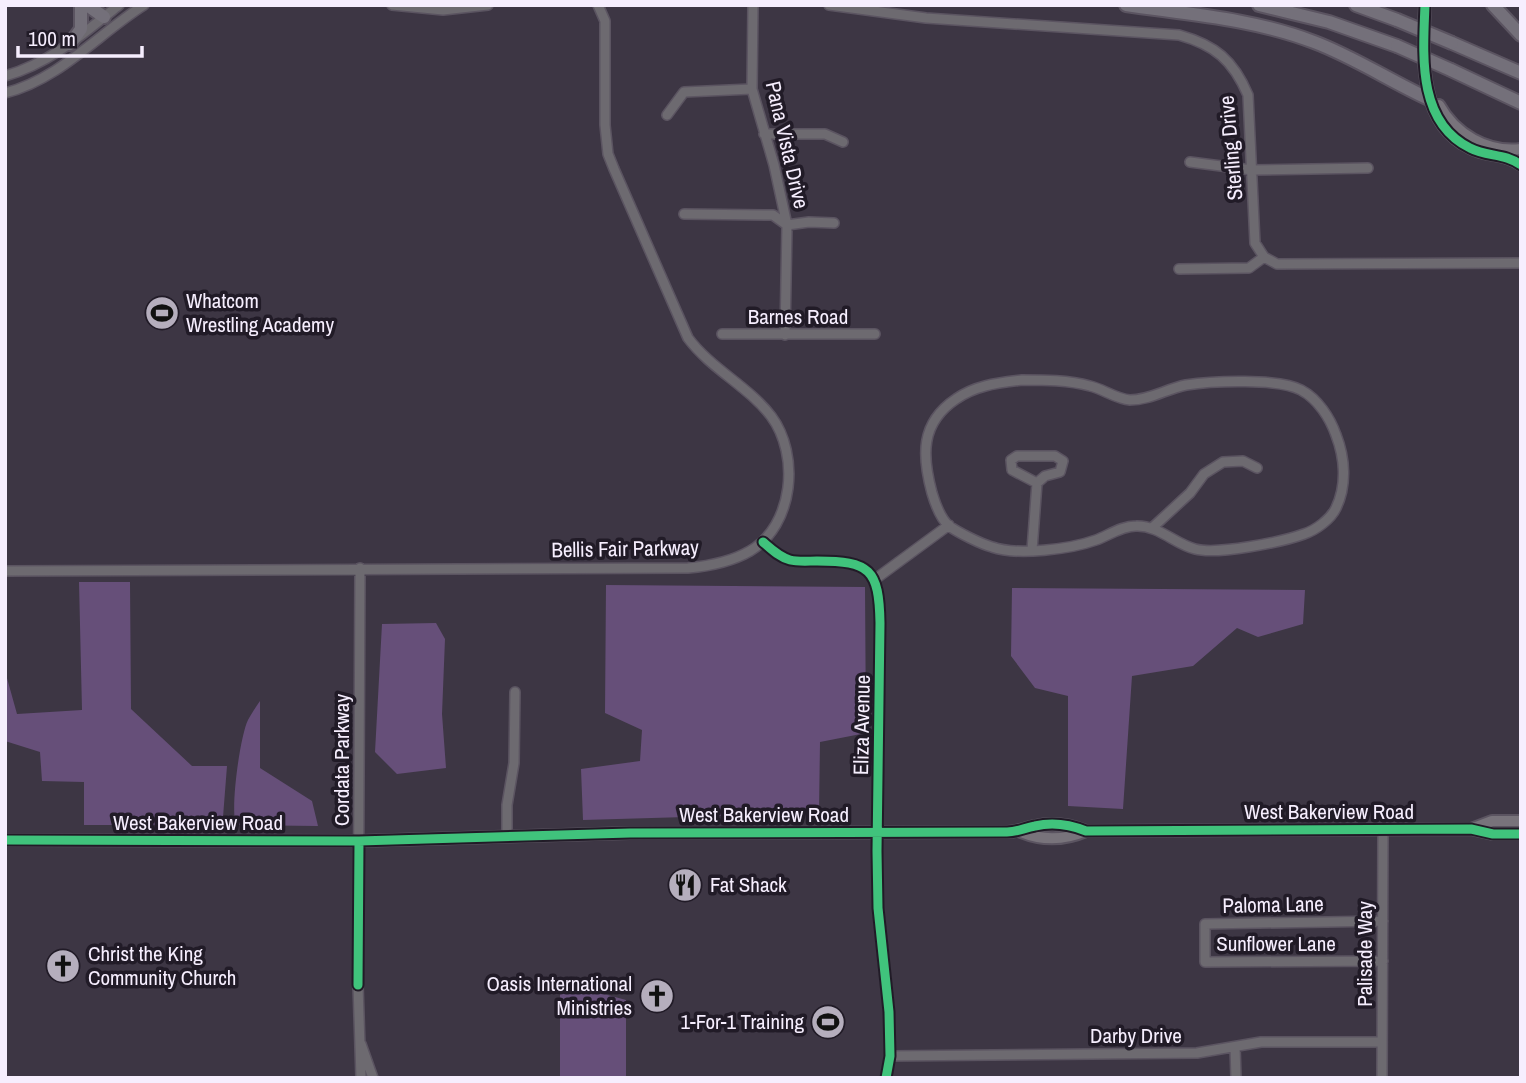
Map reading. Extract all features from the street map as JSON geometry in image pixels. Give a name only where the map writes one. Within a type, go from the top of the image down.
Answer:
[{"type":"highway","points":[[70,44],[81,29],[81,5]]},
{"type":"highway","points":[[87,5],[112,10]]},
{"type":"highway","points":[[1126,5],[1231,22],[1302,38],[1355,60],[1429,99]]},
{"type":"highway","points":[[1259,5],[1329,22],[1397,46],[1521,103]]},
{"type":"highway","points":[[1356,5],[1521,73]]},
{"type":"highway","points":[[1493,5],[1521,36]]},
{"type":"main road","points":[[1425,5],[1425,66],[1429,99],[1445,129],[1470,148],[1505,156],[1521,165]]},
{"type":"main road","points":[[1425,66],[1436,100],[1457,130],[1493,148],[1521,149]]},
{"type":"main road","name":"West Bakerview Road","points":[[1471,829],[1492,821],[1521,821]]},
{"type":"main road","name":"West Bakerview Road","points":[[5,840],[359,841],[508,835],[878,832],[1021,832],[1036,838],[1070,838],[1086,831],[1471,829],[1493,834],[1521,834]]},
{"type":"street","points":[[5,93],[51,73],[144,5]]},
{"type":"street","points":[[392,5],[443,10],[488,5]]},
{"type":"street","points":[[598,5],[605,21],[606,140],[614,169],[688,338],[700,353],[767,411],[777,427],[788,456],[789,475],[783,507],[763,542],[789,560],[856,564],[865,569],[874,580],[949,525]]},
{"type":"street","name":"Pana Vista Drive","points":[[753,5],[752,89],[777,176],[787,225],[785,335]]},
{"type":"street","name":"Sterling Drive","points":[[829,5],[926,18],[1179,35],[1197,40],[1224,58],[1239,73],[1248,95],[1255,243],[1264,257]]},
{"type":"street","points":[[5,76],[30,68],[70,44],[112,10]]},
{"type":"street","points":[[112,10],[122,20]]},
{"type":"street","points":[[112,10],[113,27]]},
{"type":"street","points":[[667,115],[684,92],[752,89]]},
{"type":"street","points":[[764,134],[825,134],[843,142]]},
{"type":"street","points":[[1190,162],[1252,170],[1368,167]]},
{"type":"street","points":[[684,214],[773,215],[787,225],[834,223]]},
{"type":"street","points":[[1179,269],[1249,268],[1264,257],[1277,264],[1521,264]]},
{"type":"street","name":"Barnes Road","points":[[722,334],[875,334]]},
{"type":"street","points":[[1022,380],[1074,382],[1127,400],[1144,399],[1172,388],[1205,383],[1278,384],[1301,390],[1327,416],[1341,450],[1343,484],[1336,509],[1306,534],[1268,544],[1197,550],[1152,528],[1136,526],[1118,530],[1096,540],[1032,550],[993,548],[949,525],[933,498],[924,452],[935,422],[955,400],[983,386],[1022,380]]},
{"type":"street","points":[[1032,550],[1037,483],[1045,476],[1060,472],[1063,461],[1055,456],[1014,458],[1012,470],[1037,483]]},
{"type":"street","points":[[1152,528],[1190,494],[1204,474],[1223,462],[1242,461],[1257,468]]},
{"type":"street","name":"Bellis Fair Parkway","points":[[5,571],[688,568],[726,562],[763,542]]},
{"type":"street","name":"Cordata Parkway","points":[[360,568],[358,1036],[361,1078]]},
{"type":"street","name":"Eliza Avenue","points":[[874,580],[880,598],[878,908],[889,1012],[890,1056],[886,1078]]},
{"type":"street","points":[[508,835],[508,805],[514,763],[515,692]]},
{"type":"street","name":"Palisade Way","points":[[1382,1078],[1383,830]]},
{"type":"street","name":"Paloma Lane","points":[[1205,924],[1383,921]]},
{"type":"street","name":"Sunflower Lane","points":[[1205,924],[1205,962],[1383,961]]},
{"type":"street","name":"Cordata Parkway","points":[[358,1036],[373,1078]]},
{"type":"street","name":"Darby Drive","points":[[890,1056],[1197,1053],[1261,1042],[1382,1042]]},
{"type":"street","points":[[1236,1047],[1236,1078]]},
{"type":"shaded area","points":[[79,582],[130,582],[131,709],[192,766],[227,766],[220,825],[84,825],[84,782],[42,781],[40,752],[5,741],[5,671],[17,714],[82,710]]},
{"type":"shaded area","points":[[606,585],[865,587],[866,733],[820,742],[819,813],[583,820],[581,769],[640,761],[642,730],[605,713]]},
{"type":"shaded area","points":[[1012,588],[1305,590],[1303,624],[1258,637],[1237,628],[1193,666],[1132,676],[1123,809],[1068,806],[1068,696],[1035,688],[1011,656]]},
{"type":"shaded area","points":[[436,623],[445,639],[442,714],[446,768],[397,774],[375,752],[382,624]]},
{"type":"shaded area","points":[[260,701],[260,768],[312,801],[318,826],[236,825],[235,789],[242,741],[248,720]]},
{"type":"shaded area","points":[[560,982],[626,1000],[626,1078],[560,1078]]},
{"type":"cycle path","points":[[1425,5],[1424,65],[1432,105],[1440,122],[1470,148],[1521,165]]},
{"type":"cycle path","points":[[763,542],[790,560],[835,561],[860,566],[874,580],[877,591],[880,623],[878,908],[889,1012],[890,1056],[886,1078]]},
{"type":"cycle path","points":[[5,840],[359,841],[630,833],[1007,832],[1048,824],[1086,831],[1471,829],[1493,834],[1521,834]]},
{"type":"cycle path","points":[[358,985],[359,841]]},
{"type":"place","name":"Whatcom Wrestling Academy","points":[[162,313]]},
{"type":"place","name":"Fat Shack","points":[[685,885]]},
{"type":"place","name":"Christ the King Community Church","points":[[63,966]]},
{"type":"place","name":"Oasis International Ministries","points":[[657,996]]},
{"type":"place","name":"1-For-1 Training","points":[[828,1022]]}]
